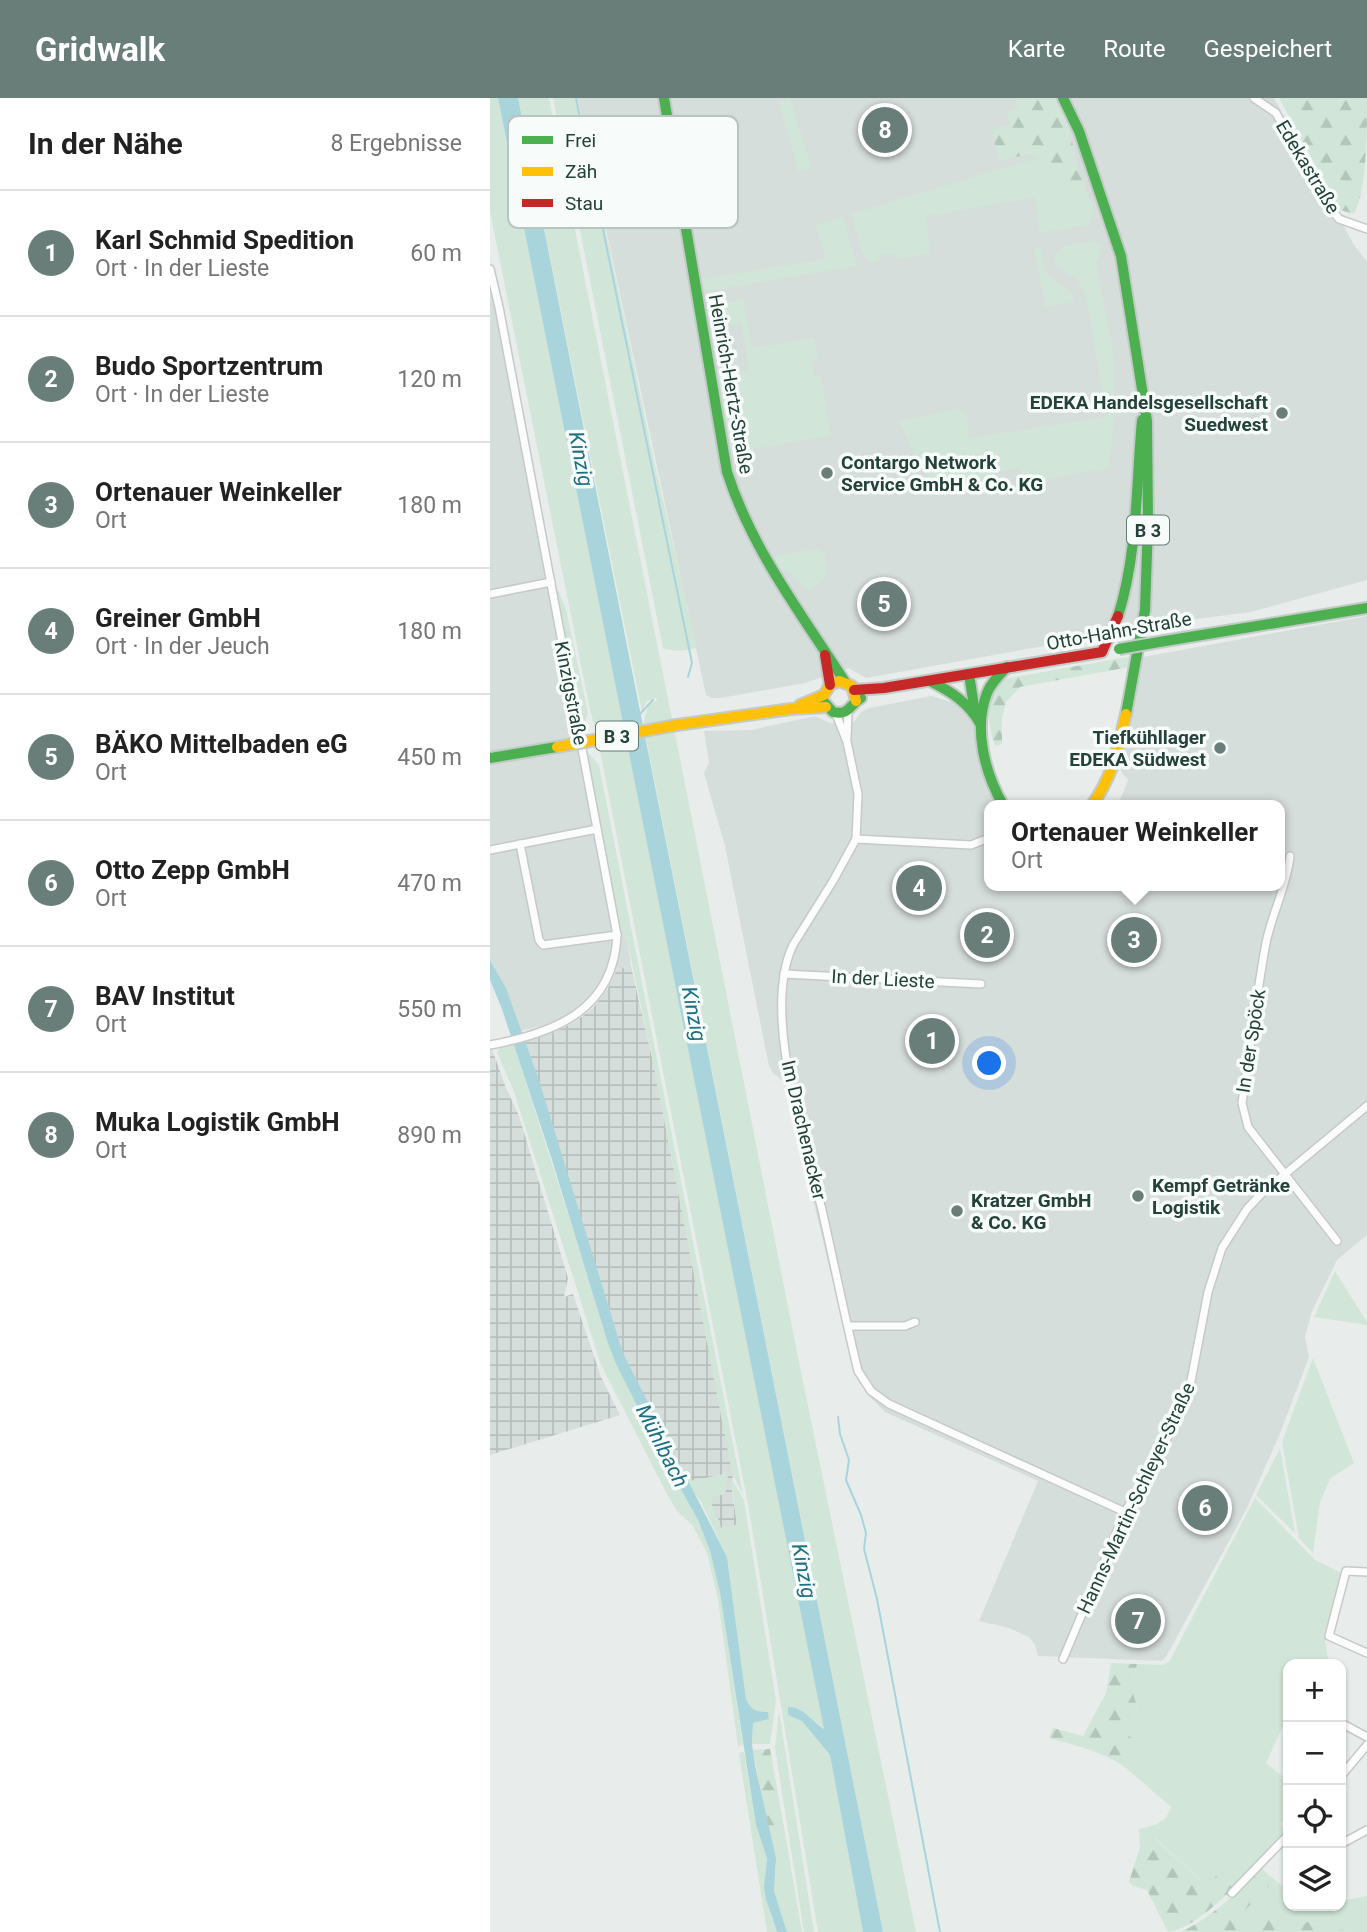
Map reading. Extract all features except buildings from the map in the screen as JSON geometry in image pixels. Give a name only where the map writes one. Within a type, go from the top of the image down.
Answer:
[{"type":"main road","name":"Heinrich-Hertz-Straße","points":[[664,98],[667,116]]},
{"type":"main road","name":"B 3","points":[[1063,98],[1079,131],[1101,196],[1131,313],[1147,421],[1148,523],[1144,610],[1129,700],[1113,769],[1107,784],[1096,800]]},
{"type":"main road","name":"Heinrich-Hertz-Straße","points":[[686,228],[727,472],[734,498],[763,556],[845,682]]},
{"type":"main road","name":"B 3","points":[[1101,652],[1114,632],[1126,580],[1144,400]]},
{"type":"main road","name":"Otto-Hahn-Straße","points":[[855,695],[1365,607]]},
{"type":"main road","name":"Heinrich-Hertz-Straße","points":[[825,653],[830,685]]},
{"type":"main road","points":[[978,719],[986,694],[1007,667]]},
{"type":"main road","points":[[969,674],[991,783],[1000,800]]},
{"type":"main road","points":[[930,681],[962,698],[978,719]]},
{"type":"main road","points":[[845,682],[855,695],[842,713],[825,701],[830,685],[845,682]]},
{"type":"main road","name":"B 3","points":[[490,758],[825,701]]},
{"type":"street","name":"Edekastraße","points":[[1254,98],[1276,113],[1322,197],[1339,219],[1367,229]]},
{"type":"street","name":"Kinzigstraße","points":[[490,269],[617,935],[613,968],[588,1006],[562,1024],[490,1045]]},
{"type":"street","points":[[490,594],[551,582]]},
{"type":"street","name":"Im Drachenacker","points":[[842,713],[858,794],[856,839],[787,956],[781,996],[789,1077],[858,1371],[879,1398],[907,1413],[1125,1511]]},
{"type":"street","points":[[490,850],[597,829]]},
{"type":"street","points":[[856,839],[971,845],[984,840]]},
{"type":"street","points":[[520,844],[538,940],[543,945],[617,935]]},
{"type":"street","name":"In der Spöck","points":[[1285,882],[1290,856]]},
{"type":"street","name":"In der Spöck","points":[[1282,891],[1266,945],[1242,1103],[1248,1126],[1337,1241]]},
{"type":"street","name":"In der Lieste","points":[[784,974],[981,984]]},
{"type":"street","name":"Hanns-Martin-Schleyer-Straße","points":[[1063,1659],[1125,1511],[1165,1443],[1191,1381],[1208,1292],[1222,1248],[1247,1209],[1283,1173],[1323,1144],[1367,1106]]},
{"type":"street","points":[[849,1326],[905,1326],[915,1322]]},
{"type":"street","points":[[1367,1572],[1346,1571],[1329,1636],[1367,1653]]},
{"type":"street","points":[[1346,1726],[1367,1737]]},
{"type":"street","points":[[1346,1770],[1367,1745]]},
{"type":"street","points":[[1346,1841],[1367,1830]]},
{"type":"street","points":[[1232,1893],[1283,1840]]},
{"type":"shaded area","points":[[578,98],[1274,98],[1354,245],[1367,262],[1367,580],[1251,612],[1189,620],[866,678],[849,668],[805,683],[721,698],[706,695],[606,228],[738,228],[738,116],[582,116]]},
{"type":"shaded area","points":[[490,261],[509,347],[620,926],[628,945],[631,966],[607,971],[582,1007],[557,1022],[521,1031],[506,988],[490,960]]},
{"type":"shaded area","points":[[1367,616],[1367,1235],[1337,1260],[1312,1311],[1305,1337],[1309,1357],[1279,1436],[1246,1510],[1166,1657],[1161,1661],[1038,1656],[1029,1637],[1009,1628],[979,1621],[1038,1481],[885,1412],[859,1382],[852,1363],[789,1098],[782,1080],[769,1066],[725,846],[704,773],[709,763],[704,731],[751,730],[815,716],[830,723],[854,722],[861,712],[869,708],[931,696],[965,706],[971,714],[987,787],[995,800],[984,800],[984,891],[1285,891],[1285,800],[1120,800],[1128,780],[1121,768],[1143,657]]},
{"type":"shaded area","points":[[631,966],[653,1062],[733,1472],[732,1490],[737,1525],[721,1528],[715,1519],[710,1498],[725,1474],[687,1482],[623,1353],[525,1040],[554,1032],[575,1022],[593,1008],[607,990],[617,969]]},
{"type":"shaded area","points":[[490,1049],[519,1116],[568,1278],[564,1297],[573,1294],[601,1377],[620,1415],[490,1455]]},
{"type":"green space","points":[[490,98],[498,98],[508,148],[508,228],[524,228],[624,728],[596,732],[590,710],[490,212]]},
{"type":"green space","points":[[518,98],[549,98],[553,116],[522,116]]},
{"type":"green space","points":[[553,98],[578,98],[582,116],[557,116]]},
{"type":"green space","points":[[1015,98],[1057,98],[1060,101],[1070,131],[1078,171],[1093,206],[1085,216],[1063,186],[1049,180],[1043,160],[1028,154],[1000,161],[991,131],[1011,124],[1007,112],[1018,108]]},
{"type":"green space","points":[[1279,98],[1367,98],[1364,176],[1354,214],[1340,210]]},
{"type":"green space","points":[[790,99],[812,168],[799,172],[779,102]]},
{"type":"green space","points":[[1037,158],[1043,160],[1049,180],[1063,186],[1085,216],[1093,206],[1091,220],[1087,225],[1040,233],[1035,197],[926,216],[930,253],[899,259],[894,253],[881,255],[878,262],[870,263],[863,254],[851,214]]},
{"type":"green space","points":[[843,217],[857,266],[707,291],[704,289],[702,279],[826,259],[816,225]]},
{"type":"green space","points":[[544,228],[575,228],[672,719],[643,724],[649,704],[657,701],[656,698],[647,701],[642,712]]},
{"type":"green space","points":[[580,228],[605,228],[697,648],[680,651],[663,648]]},
{"type":"green space","points":[[1094,241],[1099,245],[1100,252],[1096,263],[1113,352],[1115,406],[1109,468],[1023,483],[1021,468],[996,472],[998,487],[958,493],[955,484],[943,482],[925,471],[913,453],[899,421],[958,409],[966,414],[969,438],[1106,417],[1086,294],[1077,279],[1058,268],[1054,256],[1064,246]]},
{"type":"green space","points":[[1036,246],[1041,249],[1043,264],[1048,274],[1068,289],[1074,302],[1046,307],[1034,249]]},
{"type":"green space","points":[[743,299],[752,348],[814,338],[818,358],[812,363],[814,375],[821,377],[831,435],[731,453],[718,375],[749,370],[742,323],[711,328],[707,307]]},
{"type":"green space","points":[[817,549],[825,554],[827,572],[823,580],[809,591],[786,570],[778,568],[773,560],[776,556]]},
{"type":"green space","points":[[554,588],[558,590],[566,609],[588,713],[582,733]]},
{"type":"green space","points":[[1133,656],[1130,667],[1020,687],[1006,702],[1002,718],[1002,744],[995,746],[990,728],[990,702],[997,686],[1004,679]]},
{"type":"green space","points":[[675,733],[797,1352],[916,1932],[883,1932],[646,738]]},
{"type":"green space","points":[[627,741],[825,1729],[804,1712],[788,1707],[830,1755],[863,1932],[818,1932],[748,1504],[599,746]]},
{"type":"green space","points":[[585,749],[599,765],[743,1495],[732,1473],[653,1062],[628,945],[620,926]]},
{"type":"green space","points":[[514,1045],[616,1364],[698,1520],[710,1551],[720,1593],[743,1745],[738,1746],[718,1600],[707,1553],[693,1526],[677,1511],[668,1496],[601,1365],[514,1092],[497,1052],[500,1048]]},
{"type":"green space","points":[[1335,1271],[1367,1322],[1367,1325],[1314,1317]]},
{"type":"green space","points":[[1313,1358],[1354,1463],[1330,1479],[1320,1502],[1313,1553],[1299,1538],[1282,1442]]},
{"type":"green space","points":[[1280,1448],[1295,1533],[1256,1495]]},
{"type":"green space","points":[[728,1475],[725,1494],[710,1498],[715,1518],[718,1518],[721,1528],[737,1525],[731,1478],[744,1500],[776,1701],[770,1744],[752,1744],[753,1723],[769,1719],[768,1713],[754,1710],[746,1699],[727,1557],[701,1502],[687,1482]]},
{"type":"green space","points":[[1255,1498],[1315,1560],[1342,1573],[1324,1635],[1328,1659],[1283,1659],[1283,1726],[1266,1763],[1283,1777],[1283,1836],[1244,1878],[1207,1886],[1155,1838],[1162,1830],[1155,1825],[1166,1818],[1171,1807],[1127,1769],[1152,1740],[1133,1738],[1125,1732],[1133,1720],[1137,1706],[1132,1690],[1137,1664],[1162,1665],[1169,1662]]},
{"type":"green space","points":[[1111,1663],[1137,1664],[1132,1690],[1137,1706],[1133,1720],[1125,1732],[1141,1740],[1153,1740],[1127,1769],[1099,1753],[1049,1738],[1053,1728],[1083,1736],[1106,1693]]},
{"type":"green space","points":[[779,1711],[814,1932],[804,1932],[775,1748]]},
{"type":"green space","points":[[770,1749],[785,1833],[770,1838],[753,1750]]},
{"type":"green space","points":[[744,1752],[756,1825],[767,1859],[765,1877],[771,1916],[777,1932],[767,1932],[739,1754]]},
{"type":"green space","points":[[1155,1825],[1162,1830],[1155,1839],[1207,1886],[1228,1863],[1244,1878],[1197,1919],[1168,1932],[1147,1890],[1129,1882],[1140,1847],[1139,1829]]},
{"type":"green space","points":[[785,1833],[802,1932],[787,1932],[774,1891],[776,1865],[770,1838]]},
{"type":"green space","points":[[1261,1868],[1275,1880],[1242,1913],[1289,1926],[1308,1922],[1351,1932],[1181,1932],[1224,1904]]},
{"type":"green space","points":[[1275,1880],[1283,1886],[1283,1911],[1346,1911],[1346,1900],[1367,1896],[1367,1932],[1351,1932],[1308,1922],[1289,1926],[1241,1913]]},
{"type":"water","points":[[498,98],[518,98],[522,116],[508,116],[508,148]]},
{"type":"water","name":"Kinzig","points":[[524,228],[544,228],[883,1932],[863,1932],[830,1755],[802,1721],[788,1715],[788,1707],[799,1709],[824,1729]]},
{"type":"water","name":"Mühlbach","points":[[490,960],[506,988],[538,1077],[623,1353],[727,1557],[746,1699],[754,1710],[768,1712],[769,1719],[753,1723],[752,1744],[776,1858],[774,1891],[787,1932],[777,1932],[766,1899],[764,1887],[767,1859],[756,1825],[720,1593],[710,1551],[698,1520],[663,1457],[616,1364],[607,1340],[552,1160],[490,980]]},
{"type":"waterway","points":[[576,98],[580,116]]},
{"type":"waterway","points":[[603,228],[692,663],[688,677]]},
{"type":"waterway","points":[[640,714],[653,700]]},
{"type":"waterway","points":[[838,1417],[840,1434],[849,1460],[846,1480],[866,1533],[864,1549],[877,1599],[940,1932]]},
{"type":"traffic: fast","points":[[664,98],[667,116]]},
{"type":"traffic: fast","points":[[1063,98],[1079,131],[1121,256],[1147,421],[1145,610],[1126,714]]},
{"type":"traffic: fast","points":[[686,228],[727,472],[737,501],[764,555],[845,682]]},
{"type":"traffic: fast","points":[[1118,616],[1133,543],[1142,420]]},
{"type":"traffic: fast","points":[[1165,641],[1367,608]]},
{"type":"traffic: fast","points":[[1119,649],[1165,641]]},
{"type":"traffic: fast","points":[[1001,800],[986,765],[981,721],[989,689],[1007,667]]},
{"type":"traffic: fast","points":[[969,674],[975,713]]},
{"type":"traffic: fast","points":[[930,681],[959,699],[981,725]]},
{"type":"traffic: fast","points":[[824,702],[833,712],[838,713],[848,709],[861,698]]},
{"type":"traffic: fast","points":[[490,758],[557,747]]},
{"type":"traffic: slow","points":[[800,705],[824,695],[830,685],[839,681],[852,686],[856,701]]},
{"type":"traffic: slow","points":[[677,725],[791,709],[826,707]]},
{"type":"traffic: slow","points":[[1095,800],[1110,772],[1126,714]]},
{"type":"traffic: slow","points":[[557,747],[677,725]]},
{"type":"traffic: jam","points":[[854,690],[884,688],[1102,652],[1118,616]]},
{"type":"traffic: jam","points":[[825,655],[830,685]]},
{"type":"place","name":"Muka Logistik GmbH","points":[[885,130]]},
{"type":"place","name":"EDEKA Handelsgesellschaft Suedwest","points":[[1282,413]]},
{"type":"place","name":"Contargo Network Service GmbH & Co. KG","points":[[827,473]]},
{"type":"place","name":"BÄKO Mittelbaden eG","points":[[884,604]]},
{"type":"place","name":"Tiefkühllager EDEKA Südwest","points":[[1220,748]]},
{"type":"place","name":"Greiner GmbH","points":[[919,888]]},
{"type":"place","name":"Budo Sportzentrum","points":[[987,935]]},
{"type":"place","name":"Ortenauer Weinkeller","points":[[1134,940]]},
{"type":"place","name":"Karl Schmid Spedition","points":[[932,1041]]},
{"type":"place","name":"Kempf Getränke Logistik","points":[[1138,1196]]},
{"type":"place","name":"Kratzer GmbH & Co. KG","points":[[957,1211]]},
{"type":"place","name":"Otto Zepp GmbH","points":[[1205,1508]]},
{"type":"place","name":"BAV Institut","points":[[1138,1621]]}]
